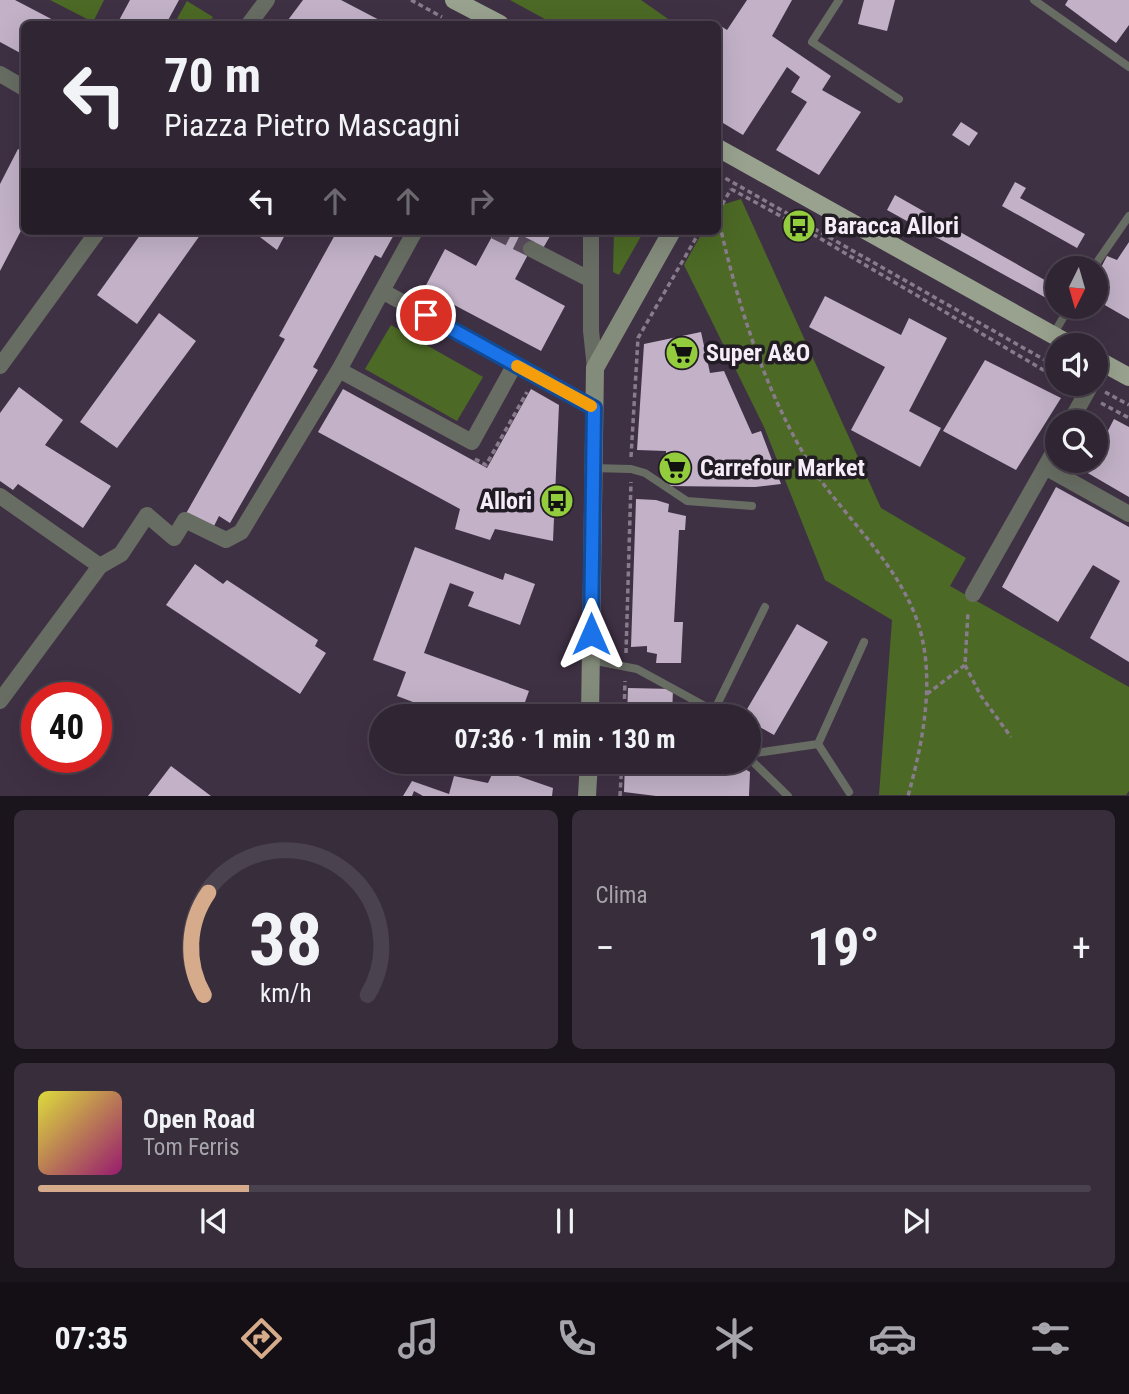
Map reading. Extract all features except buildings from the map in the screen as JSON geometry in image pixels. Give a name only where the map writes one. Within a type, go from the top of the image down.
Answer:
[{"type":"main road","points":[[454,0],[494,21]]},
{"type":"main road","points":[[721,150],[1049,333]]},
{"type":"main road","points":[[1108,370],[1129,377]]},
{"type":"street","points":[[251,21],[267,0]]},
{"type":"street","points":[[0,75],[21,86]]},
{"type":"street","points":[[0,366],[95,235]]},
{"type":"street","points":[[0,701],[100,566],[121,554],[147,515],[174,538],[185,520],[226,540],[241,532],[339,370],[413,235]]},
{"type":"street","points":[[590,704],[595,368],[592,331],[592,235]]},
{"type":"street","points":[[595,368],[669,235]]},
{"type":"street","points":[[531,249],[591,280]]},
{"type":"street","points":[[382,291],[594,408]]},
{"type":"street","points":[[339,370],[472,442],[515,364]]},
{"type":"street","points":[[1080,410],[1092,396]]},
{"type":"street","points":[[973,594],[1045,467]]},
{"type":"street","points":[[1056,473],[1129,514]]},
{"type":"street","points":[[0,496],[100,566]]},
{"type":"street","points":[[587,796],[588,774]]},
{"type":"lane","points":[[839,0],[812,42],[900,99]]},
{"type":"lane","points":[[1034,0],[1129,67]]},
{"type":"lane","points":[[1101,256],[1129,216]]},
{"type":"lane","points":[[592,468],[645,473],[687,501],[752,506]]},
{"type":"lane","points":[[720,704],[765,607]]},
{"type":"lane","points":[[818,744],[864,642]]},
{"type":"lane","points":[[591,660],[637,669],[700,704]]},
{"type":"lane","points":[[761,754],[818,744]]},
{"type":"lane","points":[[818,744],[849,792]]},
{"type":"lane","points":[[761,768],[788,796]]},
{"type":"path","points":[[411,0],[444,18]]},
{"type":"path","points":[[721,176],[1045,360]]},
{"type":"path","points":[[730,189],[741,188]]},
{"type":"path","points":[[721,208],[730,189]]},
{"type":"path","points":[[730,189],[799,226],[1045,371]]},
{"type":"path","points":[[721,227],[733,280],[770,384],[787,422],[818,477],[886,565],[918,623],[923,647],[926,695],[920,754],[908,796]]},
{"type":"path","points":[[1108,393],[1129,405]]},
{"type":"path","points":[[1101,403],[1129,418]]},
{"type":"path","points":[[973,594],[965,634],[965,665],[981,696],[1011,737]]},
{"type":"path","points":[[926,695],[965,665]]},
{"type":"path","points":[[620,796],[621,774]]},
{"type":"green space","points":[[50,0],[104,0],[91,21]]},
{"type":"green space","points":[[510,0],[641,0],[671,21],[548,21]]},
{"type":"green space","points":[[187,1],[213,17],[210,21],[176,21]]},
{"type":"green space","points":[[741,199],[881,508],[966,558],[950,586],[1129,687],[1129,791],[1126,795],[879,795],[892,620],[825,580],[764,427],[684,265],[701,235],[721,235],[721,205]]},
{"type":"green space","points":[[614,235],[642,235],[619,275],[613,272]]},
{"type":"green space","points":[[391,325],[483,377],[457,421],[365,369]]},
{"type":"tunnel","points":[[503,235],[531,249]]},
{"type":"slow traffic","points":[[517,366],[591,406]]},
{"type":"place","name":"Baracca Allori","points":[[799,226]]},
{"type":"place","name":"Super A&O","points":[[682,353]]},
{"type":"place","name":"Carrefour Market","points":[[675,468]]},
{"type":"place","name":"Allori","points":[[557,501]]},
{"type":"route","points":[[426,315],[594,408],[591,634]]}]
